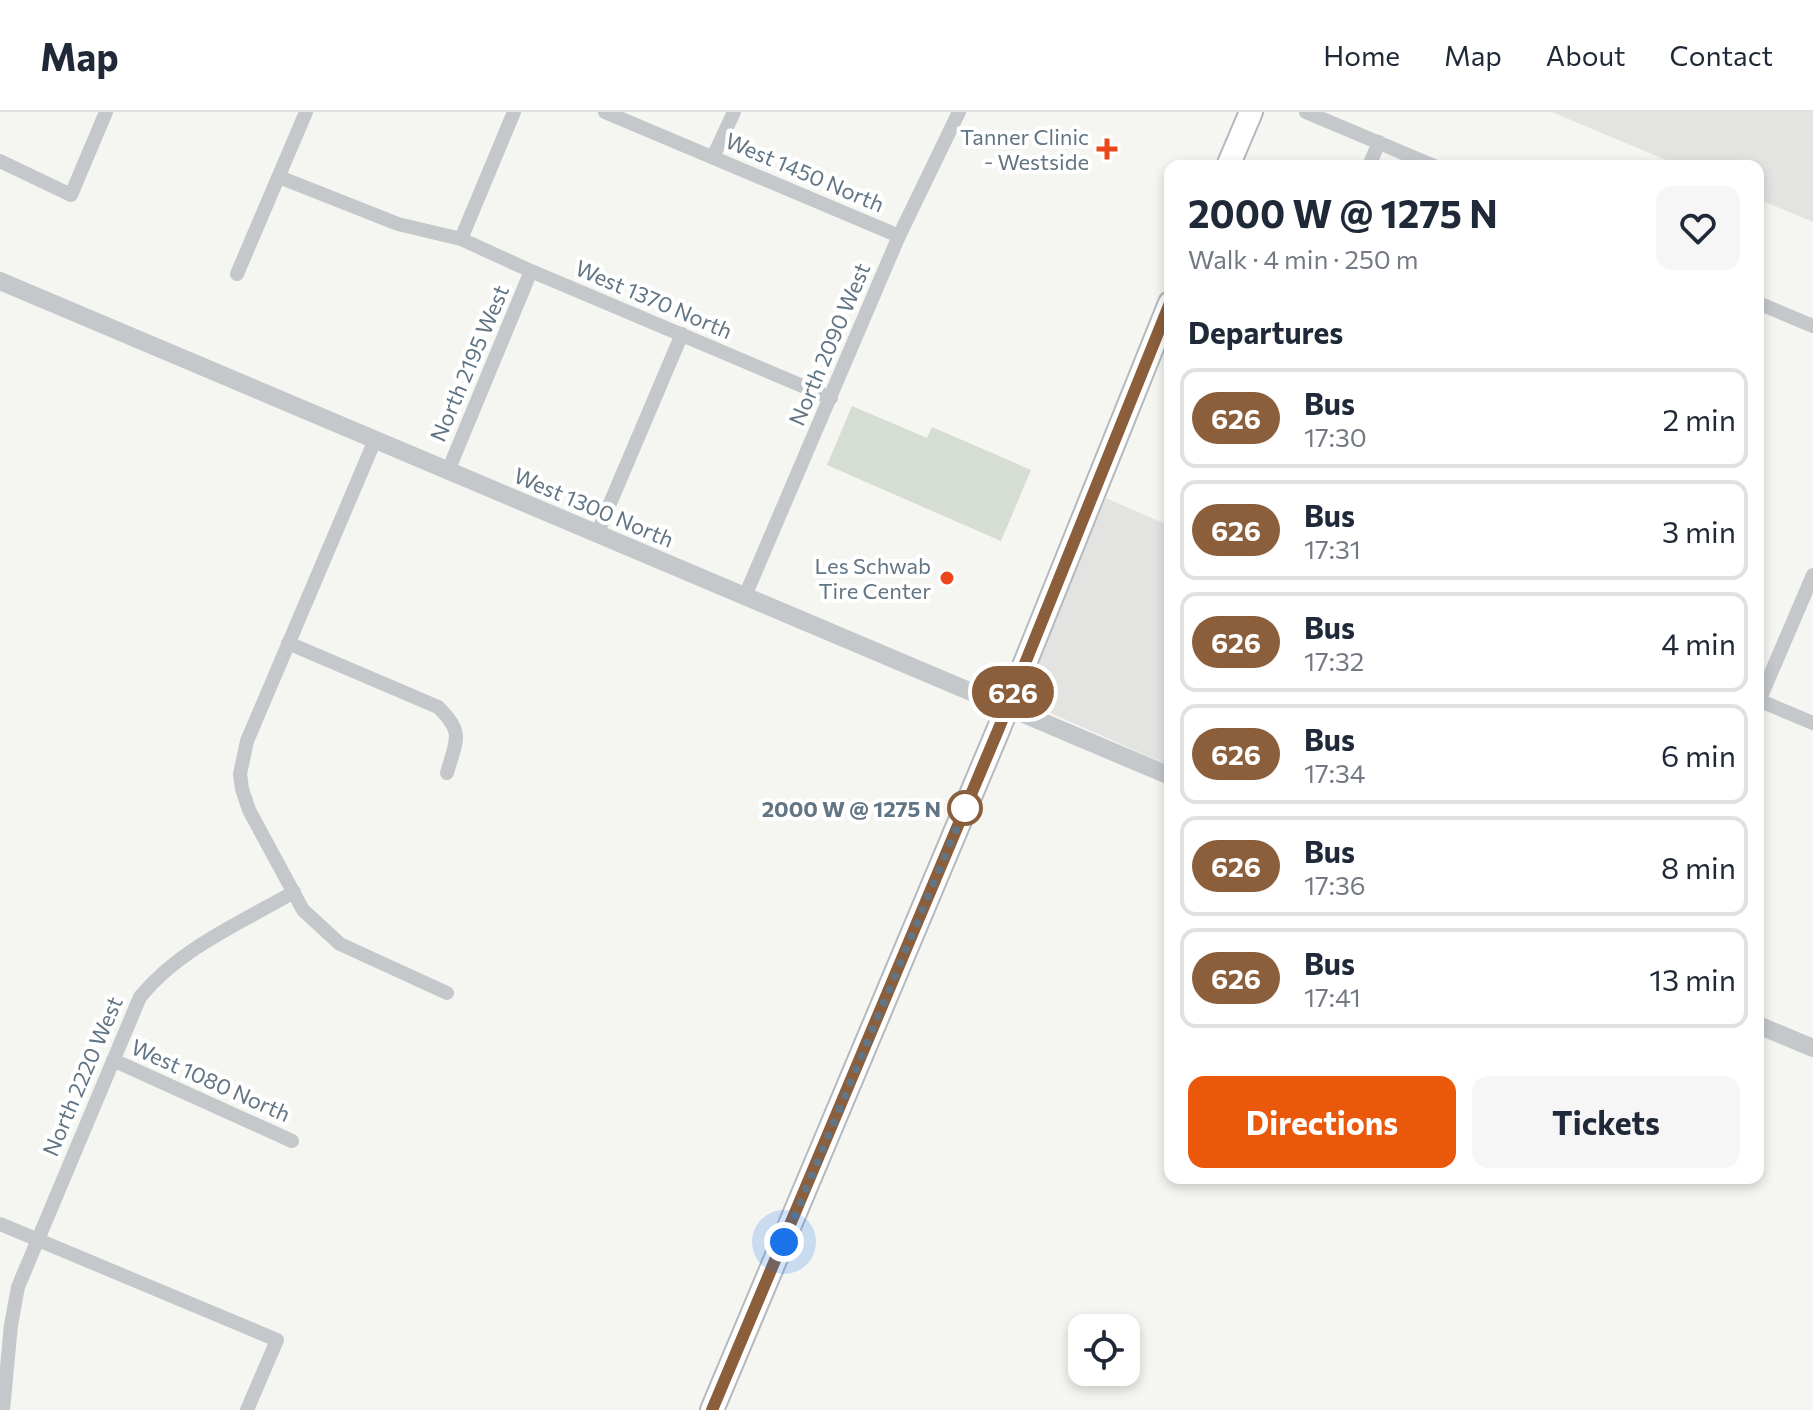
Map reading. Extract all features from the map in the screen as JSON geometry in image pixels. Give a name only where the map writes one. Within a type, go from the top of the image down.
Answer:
[{"type":"main road","points":[[1231,160],[1251,112]]},
{"type":"main road","points":[[712,1410],[1007,706],[1164,318]]},
{"type":"street","points":[[0,161],[71,195],[106,112]]},
{"type":"street","points":[[237,274],[306,112]]},
{"type":"street","points":[[461,239],[514,112]]},
{"type":"street","name":"West 1450 North","points":[[605,112],[899,236]]},
{"type":"street","points":[[713,157],[734,112]]},
{"type":"street","name":"North 2090 West","points":[[745,596],[899,236],[959,112]]},
{"type":"street","points":[[1306,112],[1420,160]]},
{"type":"street","points":[[1372,160],[1379,142]]},
{"type":"street","name":"West 1370 North","points":[[279,177],[398,224],[461,239],[831,398]]},
{"type":"street","name":"North 2195 West","points":[[448,471],[531,271]]},
{"type":"street","name":"West 1300 North","points":[[0,281],[1164,773]]},
{"type":"street","points":[[1764,306],[1813,326]]},
{"type":"street","points":[[597,534],[682,334]]},
{"type":"street","points":[[375,440],[247,741],[240,774],[249,810],[303,910],[340,944],[447,993]]},
{"type":"street","points":[[1764,688],[1813,575]]},
{"type":"street","points":[[288,643],[438,707],[454,721],[457,739],[447,773]]},
{"type":"street","points":[[1764,702],[1813,723]]},
{"type":"street","name":"North 2220 West","points":[[2,1410],[18,1287],[140,997],[158,974],[186,954],[294,892]]},
{"type":"street","points":[[1764,1028],[1813,1048]]},
{"type":"street","name":"West 1080 North","points":[[113,1060],[292,1141]]},
{"type":"street","points":[[0,1224],[277,1340],[247,1410]]},
{"type":"shaded area","points":[[1552,112],[1813,112],[1813,222],[1764,202],[1764,160],[1666,160]]},
{"type":"shaded area","points":[[852,406],[927,438],[932,427],[1031,470],[1001,541],[827,465]]},
{"type":"shaded area","points":[[1106,498],[1164,523],[1164,763],[1032,704],[1025,694],[1028,679]]},
{"type":"bus line","name":"626","points":[[712,1410],[999,728],[1164,318]]},
{"type":"place","name":"Tanner Clinic - Westside","points":[[1107,149]]},
{"type":"place","name":"Les Schwab Tire Center","points":[[947,578]]},
{"type":"place","name":"2000 W @ 1275 N","points":[[965,808]]},
{"type":"route","points":[[784,1242],[965,808]]}]
